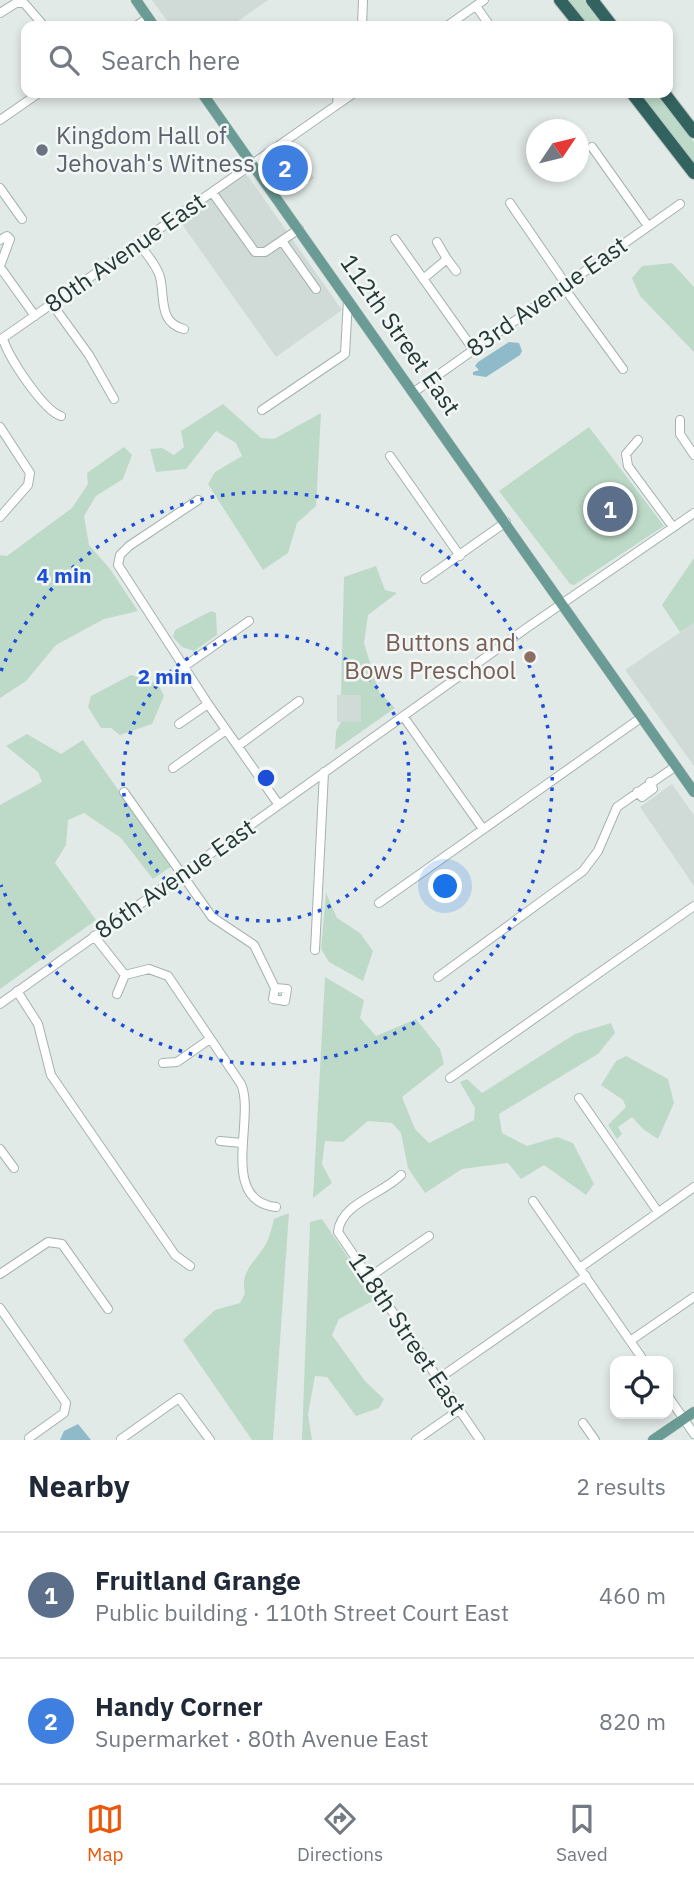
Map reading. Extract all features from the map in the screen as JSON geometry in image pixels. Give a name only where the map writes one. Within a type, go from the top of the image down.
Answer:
[{"type":"highway","points":[[560,0],[577,21]]},
{"type":"highway","points":[[592,0],[608,21]]},
{"type":"highway","points":[[636,98],[694,173]]},
{"type":"highway","points":[[668,98],[694,132]]},
{"type":"main road","points":[[136,0],[150,21]]},
{"type":"main road","name":"112th Street East","points":[[206,98],[563,602],[694,792]]},
{"type":"main road","points":[[653,1440],[694,1412]]},
{"type":"street","points":[[362,21],[363,0]]},
{"type":"street","points":[[454,21],[484,0]]},
{"type":"street","points":[[0,13],[19,2],[30,7],[40,21]]},
{"type":"street","points":[[476,6],[486,21]]},
{"type":"street","points":[[0,120],[32,98]]},
{"type":"street","points":[[337,104],[338,98]]},
{"type":"street","name":"80th Avenue East","points":[[1,339],[346,98]]},
{"type":"street","points":[[592,147],[648,226]]},
{"type":"street","points":[[0,188],[22,219]]},
{"type":"street","points":[[212,192],[256,252],[265,253],[299,229]]},
{"type":"street","points":[[510,203],[623,369]]},
{"type":"street","name":"83rd Avenue East","points":[[414,392],[680,204]]},
{"type":"street","points":[[0,240],[7,236],[10,239],[0,267],[34,316]]},
{"type":"street","points":[[395,239],[473,349]]},
{"type":"street","points":[[282,241],[316,289]]},
{"type":"street","points":[[437,242],[456,271]]},
{"type":"street","points":[[139,244],[160,276],[167,316],[173,324],[184,329]]},
{"type":"street","points":[[423,279],[447,259]]},
{"type":"street","points":[[262,410],[345,354],[348,299]]},
{"type":"street","points":[[52,304],[89,355],[114,399]]},
{"type":"street","points":[[1,339],[8,354],[48,409],[61,416]]},
{"type":"street","points":[[680,420],[680,434],[694,455]]},
{"type":"street","points":[[0,427],[30,473],[27,485],[0,517]]},
{"type":"street","points":[[638,440],[626,454],[628,466],[673,527]]},
{"type":"street","points":[[390,456],[460,556]]},
{"type":"street","points":[[198,500],[129,545],[118,561],[124,579],[279,805]]},
{"type":"street","name":"86th Avenue East","points":[[0,1004],[563,602],[694,513]]},
{"type":"street","points":[[425,579],[506,522]]},
{"type":"street","points":[[185,666],[249,621]]},
{"type":"street","points":[[238,746],[299,701]]},
{"type":"street","points":[[179,724],[208,704]]},
{"type":"street","points":[[403,716],[483,829]]},
{"type":"street","points":[[379,903],[642,716]]},
{"type":"street","points":[[173,768],[226,730]]},
{"type":"street","points":[[438,977],[583,871],[598,851],[614,812],[636,792],[676,766]]},
{"type":"street","points":[[315,950],[324,772]]},
{"type":"street","points":[[124,792],[216,921],[247,938],[254,945],[275,988]]},
{"type":"street","points":[[450,1078],[694,906]]},
{"type":"street","points":[[94,936],[125,975]]},
{"type":"street","points":[[125,975],[154,969],[168,976],[210,1039],[244,1092],[244,1182],[263,1203],[276,1207]]},
{"type":"street","points":[[117,994],[125,975]]},
{"type":"street","points":[[18,991],[38,1024],[47,1065],[55,1080],[175,1255],[190,1266]]},
{"type":"street","points":[[163,1063],[177,1062],[210,1039]]},
{"type":"street","points":[[579,1098],[658,1212]]},
{"type":"street","points":[[220,1141],[242,1143]]},
{"type":"street","points":[[0,1149],[14,1168]]},
{"type":"street","name":"118th Street East","points":[[401,1175],[348,1212],[338,1227],[341,1237],[368,1278],[480,1440]]},
{"type":"street","points":[[438,1379],[694,1187]]},
{"type":"street","points":[[533,1201],[640,1356]]},
{"type":"street","points":[[368,1278],[429,1236]]},
{"type":"street","points":[[0,1274],[48,1242],[55,1241],[62,1244],[107,1309]]},
{"type":"street","points":[[630,1341],[694,1297]]},
{"type":"street","points":[[0,1308],[65,1400],[67,1408],[35,1438]]},
{"type":"street","points":[[121,1438],[180,1398],[210,1440]]},
{"type":"street","points":[[673,1403],[694,1434]]},
{"type":"street","points":[[416,1440],[459,1410]]},
{"type":"street","points":[[583,1423],[595,1440]]},
{"type":"shaded area","points":[[152,0],[268,0],[238,21],[167,21]]},
{"type":"shaded area","points":[[289,143],[314,178],[290,195],[268,161]]},
{"type":"shaded area","points":[[242,175],[248,176],[342,310],[276,357],[179,220]]},
{"type":"shaded area","points":[[694,623],[694,766],[625,670]]},
{"type":"shaded area","points":[[337,695],[361,695],[361,722],[337,722]]},
{"type":"shaded area","points":[[672,784],[694,815],[694,886],[640,807]]},
{"type":"green space","points":[[567,0],[584,0],[600,21],[583,21]]},
{"type":"green space","points":[[643,98],[660,98],[694,142],[694,164]]},
{"type":"green space","points":[[672,263],[694,287],[694,352],[640,296],[632,278],[642,266]]},
{"type":"green space","points":[[223,404],[261,438],[274,439],[321,413],[316,506],[297,523],[288,553],[263,570],[208,484],[215,472],[242,456],[236,443],[216,431],[186,469],[156,472],[150,449],[162,448],[174,455],[184,447],[181,431]]},
{"type":"green space","points":[[589,427],[664,526],[574,585],[570,584],[499,491]]},
{"type":"green space","points":[[124,447],[132,455],[123,479],[96,496],[84,516],[89,545],[110,569],[138,611],[104,619],[56,645],[26,681],[0,698],[0,555],[7,556],[72,508],[88,484],[87,473]]},
{"type":"green space","points":[[694,558],[694,623],[680,632],[662,605]]},
{"type":"green space","points":[[376,566],[385,590],[397,593],[368,615],[364,643],[379,692],[395,708],[335,750],[336,731],[341,722],[361,722],[361,695],[341,695],[344,577]]},
{"type":"green space","points":[[211,611],[216,613],[217,635],[194,651],[182,647],[173,637],[175,630]]},
{"type":"green space","points":[[131,675],[158,684],[164,696],[152,724],[120,735],[111,728],[101,728],[88,707],[91,696]]},
{"type":"green space","points":[[27,734],[61,754],[83,740],[172,866],[153,879],[121,838],[84,813],[68,820],[66,845],[55,863],[96,920],[0,989],[0,805],[42,782],[38,772],[6,746]]},
{"type":"green space","points":[[326,893],[337,918],[360,933],[373,951],[363,981],[329,962],[321,949]]},
{"type":"green space","points":[[325,977],[364,1000],[360,1018],[376,1036],[416,1019],[440,1049],[444,1064],[402,1097],[415,1129],[429,1143],[474,1120],[475,1108],[460,1082],[467,1079],[482,1093],[575,1034],[611,1023],[615,1033],[598,1054],[499,1114],[502,1133],[527,1146],[557,1137],[573,1143],[594,1184],[586,1195],[544,1165],[521,1179],[508,1163],[462,1169],[425,1193],[408,1168],[401,1133],[392,1123],[368,1121],[343,1142],[325,1141],[322,1164],[332,1183],[313,1198]]},
{"type":"green space","points":[[626,1056],[668,1079],[674,1103],[658,1139],[632,1117],[618,1127],[622,1134],[617,1139],[608,1125],[626,1107],[623,1100],[601,1085],[616,1061]]},
{"type":"green space","points":[[289,1213],[273,1440],[252,1440],[183,1340],[215,1310],[240,1303],[245,1293],[247,1272],[267,1242],[274,1219]]},
{"type":"green space","points":[[322,1219],[376,1299],[339,1319],[332,1335],[365,1381],[384,1399],[379,1408],[356,1416],[327,1377],[315,1376],[308,1414],[312,1440],[302,1440],[310,1222]]},
{"type":"water","points":[[509,342],[519,343],[522,351],[520,355],[486,377],[473,375],[473,372],[479,370],[475,366],[478,362]]},
{"type":"water","points":[[78,1424],[91,1440],[60,1440],[64,1431]]},
{"type":"place","name":"Kingdom Hall of Jehovah's Witness","points":[[42,150]]},
{"type":"place","name":"Handy Corner","points":[[285,168]]},
{"type":"place","name":"Fruitland Grange","points":[[610,509]]},
{"type":"place","name":"Buttons and Bows Preschool","points":[[530,657]]}]
